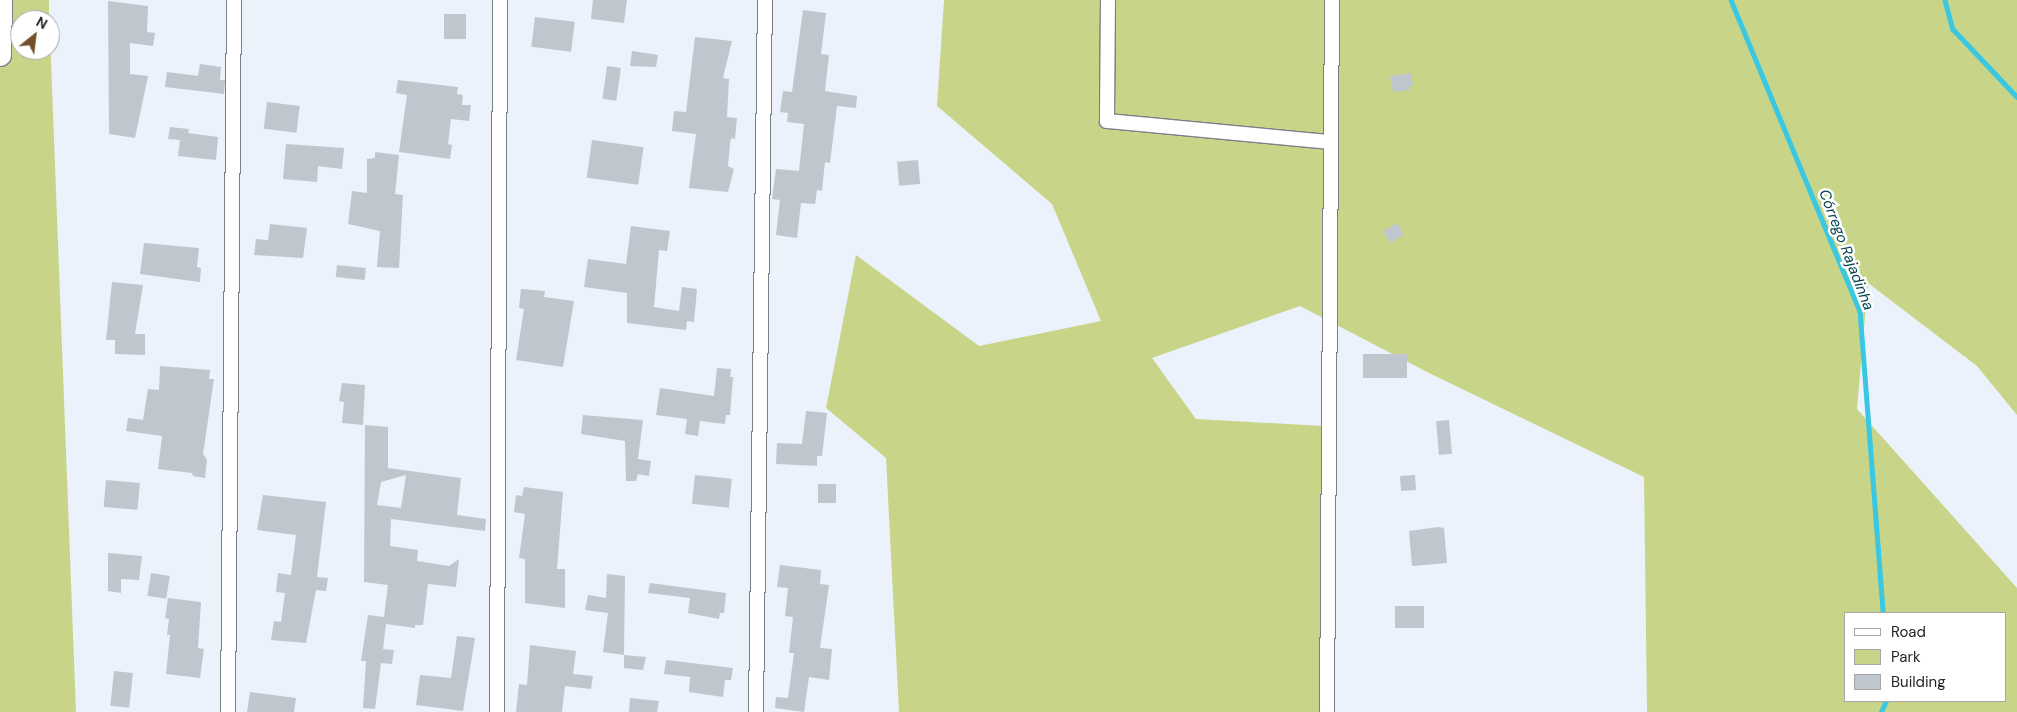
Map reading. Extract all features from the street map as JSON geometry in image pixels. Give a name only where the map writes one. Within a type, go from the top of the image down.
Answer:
[{"type":"main road","points":[[0,55],[1,0]]},
{"type":"street","points":[[228,712],[234,0]]},
{"type":"street","points":[[497,712],[500,0]]},
{"type":"street","points":[[756,712],[765,0]]},
{"type":"street","points":[[1108,0],[1106,121],[1329,142]]},
{"type":"street","points":[[1327,712],[1329,142],[1332,0]]},
{"type":"green space","points":[[0,0],[49,0],[49,10],[10,10],[10,60],[51,60],[76,712],[0,712]]},
{"type":"green space","points":[[944,0],[2017,0],[2017,415],[1977,366],[1868,283],[1857,409],[2017,588],[2017,712],[1647,712],[1644,477],[1427,372],[1300,306],[1152,358],[1196,419],[1324,426],[1320,712],[899,712],[886,458],[826,408],[856,255],[979,346],[1101,321],[1052,204],[937,106]]},
{"type":"building","points":[[593,0],[627,0],[624,23],[591,19]]},
{"type":"building","points":[[108,1],[148,6],[147,32],[155,33],[153,46],[130,43],[130,74],[148,76],[135,138],[109,134]]},
{"type":"building","points":[[803,10],[826,13],[821,54],[829,55],[825,91],[857,96],[856,108],[837,106],[830,163],[825,162],[822,191],[817,190],[815,204],[801,203],[797,238],[776,235],[780,200],[772,199],[776,169],[799,171],[804,124],[787,122],[788,113],[780,112],[783,91],[792,92]]},
{"type":"building","points":[[444,14],[466,14],[466,39],[444,39]]},
{"type":"building","points":[[535,17],[575,22],[571,52],[531,47]]},
{"type":"building","points":[[695,37],[732,41],[723,78],[729,79],[727,117],[737,118],[735,139],[731,138],[730,145],[728,166],[734,169],[728,192],[689,188],[696,134],[672,131],[674,111],[686,112]]},
{"type":"building","points":[[632,51],[658,55],[656,67],[630,66]]},
{"type":"building","points":[[200,64],[221,67],[220,80],[225,80],[224,94],[165,87],[167,72],[198,76]]},
{"type":"building","points":[[607,66],[621,68],[616,101],[602,99]]},
{"type":"building","points":[[1411,73],[1413,85],[1410,86],[1410,90],[1393,92],[1390,76]]},
{"type":"building","points":[[398,80],[458,87],[457,94],[463,95],[462,105],[471,105],[469,121],[451,119],[448,144],[452,145],[450,159],[399,152],[407,95],[396,93]]},
{"type":"building","points":[[267,102],[300,106],[296,133],[264,129]]},
{"type":"building","points":[[170,127],[189,129],[188,133],[218,137],[216,160],[178,156],[180,140],[168,139]]},
{"type":"building","points":[[592,140],[643,147],[638,185],[587,178]]},
{"type":"building","points":[[286,144],[344,148],[342,169],[318,166],[317,182],[283,179]]},
{"type":"building","points":[[375,152],[399,155],[395,194],[403,195],[399,268],[377,267],[380,231],[348,224],[352,191],[367,193],[367,159],[375,158]]},
{"type":"building","points":[[918,160],[920,184],[899,186],[897,162]]},
{"type":"building","points":[[1397,223],[1404,235],[1390,243],[1383,231]]},
{"type":"building","points":[[270,224],[307,228],[303,258],[254,255],[256,239],[268,240]]},
{"type":"building","points":[[631,226],[670,231],[667,251],[659,250],[654,307],[679,311],[682,287],[697,289],[694,322],[687,321],[686,330],[627,323],[627,293],[584,287],[588,259],[626,264]]},
{"type":"building","points":[[144,243],[199,248],[197,267],[201,268],[200,282],[140,274]]},
{"type":"building","points":[[337,265],[366,268],[365,280],[336,277]]},
{"type":"building","points":[[112,282],[143,285],[135,334],[145,334],[145,355],[115,354],[115,340],[106,340]]},
{"type":"building","points":[[521,289],[545,291],[544,297],[574,301],[563,367],[516,360],[524,309],[519,308]]},
{"type":"building","points":[[1363,354],[1407,354],[1407,378],[1363,378]]},
{"type":"building","points":[[160,366],[210,370],[209,379],[214,379],[203,454],[207,460],[205,478],[193,476],[192,473],[158,469],[162,436],[126,431],[128,418],[143,420],[148,389],[159,390]]},
{"type":"building","points":[[717,368],[731,369],[730,377],[733,377],[730,415],[726,415],[725,424],[700,421],[698,436],[685,434],[687,419],[656,415],[660,388],[714,396]]},
{"type":"building","points":[[342,383],[365,385],[363,425],[342,423],[344,402],[339,401]]},
{"type":"building","points":[[806,411],[827,413],[822,456],[817,456],[817,466],[776,464],[777,443],[802,444]]},
{"type":"building","points":[[583,415],[643,420],[638,459],[651,461],[649,476],[638,474],[636,481],[626,481],[625,441],[581,434]]},
{"type":"building","points":[[1449,420],[1452,454],[1439,455],[1436,421]]},
{"type":"building","points":[[365,425],[388,427],[388,468],[461,478],[457,515],[486,519],[485,531],[391,519],[390,546],[418,550],[417,561],[449,566],[459,559],[456,587],[428,584],[423,625],[415,625],[415,628],[386,624],[383,649],[394,650],[392,664],[381,663],[375,709],[363,708],[366,661],[361,661],[368,615],[384,617],[388,585],[364,582]],"holes":[[[406,475],[401,508],[377,505],[381,482]]]},
{"type":"building","points":[[695,475],[732,479],[729,508],[692,504]]},
{"type":"building","points":[[1415,475],[1416,490],[1401,491],[1400,476]]},
{"type":"building","points":[[106,480],[140,483],[138,510],[104,507]]},
{"type":"building","points":[[818,484],[836,484],[836,503],[818,503]]},
{"type":"building","points":[[524,487],[563,492],[557,569],[565,569],[565,608],[525,603],[525,559],[519,558],[525,514],[514,512],[516,495],[522,496]]},
{"type":"building","points":[[263,495],[326,502],[317,577],[328,578],[326,591],[316,590],[306,643],[271,640],[274,621],[281,622],[285,593],[276,592],[278,573],[291,575],[296,535],[257,530]]},
{"type":"building","points":[[1438,527],[1444,528],[1447,563],[1412,566],[1409,531]]},
{"type":"building","points":[[108,553],[142,556],[139,580],[121,579],[121,593],[108,591]]},
{"type":"building","points":[[780,565],[821,570],[820,584],[829,585],[820,648],[832,649],[829,680],[809,677],[804,712],[775,708],[776,697],[788,698],[794,653],[789,653],[793,617],[785,616],[788,588],[777,587]]},
{"type":"building","points":[[151,573],[170,576],[166,599],[147,596]]},
{"type":"building","points":[[607,574],[625,576],[624,655],[603,652],[608,613],[585,610],[588,595],[606,598]]},
{"type":"building","points":[[650,583],[726,593],[724,613],[720,613],[719,619],[688,613],[690,598],[648,593]]},
{"type":"building","points":[[168,598],[201,602],[198,648],[204,649],[200,678],[166,674],[170,635],[167,635],[169,619],[165,618]]},
{"type":"building","points":[[1395,606],[1424,606],[1424,628],[1395,628]]},
{"type":"building","points":[[457,636],[475,638],[463,711],[416,705],[420,675],[451,678]]},
{"type":"building","points":[[530,645],[576,651],[573,674],[593,676],[591,689],[565,686],[562,712],[516,712],[519,684],[527,685]]},
{"type":"building","points":[[624,655],[646,657],[643,670],[624,668]]},
{"type":"building","points":[[666,660],[733,668],[731,680],[725,680],[723,697],[689,692],[690,677],[664,674]]},
{"type":"building","points":[[114,671],[133,673],[129,708],[110,706]]},
{"type":"building","points":[[250,692],[296,698],[294,712],[247,712]]},
{"type":"building","points":[[630,698],[659,701],[657,712],[629,712]]},
{"type":"waterway","name":"Córrego Rajadinha","points":[[1731,0],[1860,311],[1883,612]]},
{"type":"waterway","points":[[1945,0],[1953,29],[2017,97]]},
{"type":"waterway","name":"Córrego Rajadinha","points":[[1881,712],[1886,702]]}]
